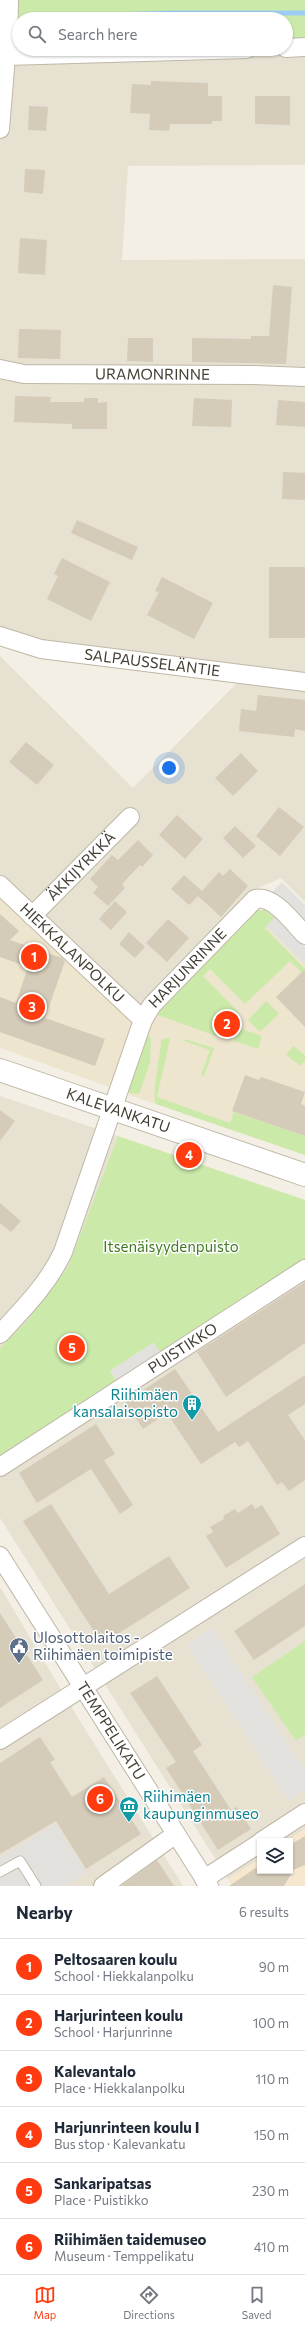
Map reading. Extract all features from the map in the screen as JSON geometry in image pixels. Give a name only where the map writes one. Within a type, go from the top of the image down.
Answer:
[{"type":"street","points":[[0,129],[7,0]]},
{"type":"street","points":[[293,48],[305,47]]},
{"type":"street","name":"URAMONRINNE","points":[[0,370],[24,374],[254,375],[305,377]]},
{"type":"street","name":"SALPAUSSELÄNTIE","points":[[0,636],[41,649],[305,682]]},
{"type":"street","name":"ÄKKIJYRKKÄ","points":[[32,916],[130,817]]},
{"type":"street","name":"HIEKKALANPOLKU","points":[[0,885],[143,1020]]},
{"type":"street","name":"HARJUNRINNE","points":[[113,1109],[143,1020],[152,1005],[255,899],[261,897],[273,903],[305,935]]},
{"type":"street","name":"KALEVANKATU","points":[[0,1070],[305,1175]]},
{"type":"street","points":[[0,1334],[26,1307],[55,1269],[63,1252],[83,1189],[113,1109]]},
{"type":"street","name":"PUISTIKKO","points":[[0,1467],[305,1269]]},
{"type":"street","points":[[0,1740],[305,1546]]},
{"type":"street","name":"TEMPPELIKATU","points":[[0,1556],[206,1882]]},
{"type":"street","points":[[267,1838],[305,1813]]},
{"type":"street","points":[[103,1886],[176,1834]]},
{"type":"street","points":[[206,1882],[257,1845]]},
{"type":"lane","points":[[0,1872],[20,1861],[36,1886]]},
{"type":"shaded area","points":[[293,47],[305,47],[305,165],[128,166],[122,260],[305,259],[305,684],[0,636],[0,56],[293,56]]},
{"type":"shaded area","points":[[0,656],[133,788],[239,681],[305,689],[305,902],[281,878],[249,892],[135,1019],[0,895]]},
{"type":"shaded area","points":[[282,882],[305,905],[305,924],[269,895]]},
{"type":"shaded area","points":[[0,895],[135,1019],[112,1088],[0,1048]]},
{"type":"shaded area","points":[[264,910],[275,917],[305,947],[305,1155],[129,1095],[128,1089],[156,1008]]},
{"type":"shaded area","points":[[275,917],[305,947],[305,965],[266,926]]},
{"type":"shaded area","points":[[0,1096],[118,1136],[68,1267],[27,1321],[0,1348]]},
{"type":"shaded area","points":[[305,1277],[305,1829],[292,1838],[257,1838],[257,1861],[228,1879],[0,1518],[0,1471]]},
{"type":"shaded area","points":[[153,1343],[163,1356],[119,1385],[110,1371]]},
{"type":"shaded area","points":[[0,1587],[75,1713],[183,1886],[0,1886]]},
{"type":"shaded area","points":[[212,1628],[305,1770],[305,1790],[289,1801],[187,1645]]},
{"type":"shaded area","points":[[55,1824],[87,1873],[65,1886],[0,1886],[0,1858]]},
{"type":"shaded area","points":[[305,1829],[305,1886],[232,1886],[228,1879],[257,1861],[257,1874],[293,1874],[293,1838],[292,1838]]},
{"type":"green space","points":[[0,0],[305,0],[305,47],[293,48],[293,12],[12,12],[12,52],[0,56]]},
{"type":"green space","points":[[255,910],[264,910],[275,917],[265,928],[305,969],[302,973],[290,961],[245,1004],[210,969],[203,976],[239,1013],[230,1027],[216,1036],[155,1014]]},
{"type":"green space","points":[[266,1001],[279,1014],[260,1032],[248,1020]]},
{"type":"green space","points":[[238,1028],[262,1036],[258,1049],[234,1041]]},
{"type":"green space","points":[[147,1035],[151,1038],[150,1063],[139,1094],[129,1093],[128,1089]]},
{"type":"green space","points":[[166,1038],[170,1039],[157,1097],[230,1123],[234,1112],[305,1136],[305,1155],[156,1104],[155,1084],[161,1040]]},
{"type":"green space","points":[[185,1039],[214,1048],[204,1076],[201,1075],[210,1050],[184,1041]]},
{"type":"green space","points":[[293,1046],[305,1055],[305,1061],[301,1066],[286,1055]]},
{"type":"green space","name":"Itsenäisyydenpuisto","points":[[118,1136],[305,1200],[305,1265],[163,1356],[153,1343],[110,1371],[119,1385],[0,1462],[0,1348],[27,1321],[68,1267]]},
{"type":"green space","points":[[305,1641],[305,1735],[296,1741],[252,1677]]},
{"type":"building","points":[[151,81],[208,83],[208,96],[222,96],[222,121],[212,121],[212,124],[170,124],[169,131],[149,130],[150,114],[130,113],[132,84],[151,85]]},
{"type":"building","points":[[255,96],[290,96],[290,125],[255,124]]},
{"type":"building","points":[[29,106],[48,107],[46,131],[28,130]]},
{"type":"building","points":[[25,169],[45,170],[43,194],[24,192]]},
{"type":"building","points":[[20,238],[47,240],[45,275],[18,273]]},
{"type":"building","points":[[273,285],[292,287],[286,364],[192,362],[192,338],[251,339],[251,336],[269,336]]},
{"type":"building","points":[[19,329],[61,330],[60,359],[18,358]]},
{"type":"building","points":[[128,338],[153,338],[153,362],[127,361]]},
{"type":"building","points":[[15,396],[51,397],[50,402],[84,402],[84,398],[98,398],[98,403],[107,402],[107,429],[72,429],[72,424],[14,422]]},
{"type":"building","points":[[194,398],[232,400],[231,427],[192,426]]},
{"type":"building","points":[[278,400],[305,402],[305,427],[276,425]]},
{"type":"building","points":[[283,472],[305,473],[305,500],[282,499]]},
{"type":"building","points":[[77,520],[138,547],[132,560],[71,533]]},
{"type":"building","points":[[62,558],[110,582],[91,621],[47,599],[58,576],[54,574]]},
{"type":"building","points":[[269,567],[305,567],[305,638],[269,638]]},
{"type":"building","points":[[162,577],[213,603],[194,639],[147,615],[159,592],[155,591]]},
{"type":"building","points":[[258,695],[305,700],[305,731],[295,729],[294,737],[239,731],[241,709],[256,711]]},
{"type":"building","points":[[26,742],[54,765],[37,785],[9,762]]},
{"type":"building","points":[[241,753],[258,771],[233,796],[215,778]]},
{"type":"building","points":[[279,807],[304,827],[280,856],[256,836]]},
{"type":"building","points":[[177,815],[203,839],[185,859],[159,835]]},
{"type":"building","points":[[235,826],[256,846],[243,858],[223,838]]},
{"type":"building","points":[[138,840],[153,855],[142,867],[140,865],[122,884],[125,888],[108,906],[93,893],[98,887],[90,879],[112,855],[118,860]]},
{"type":"building","points":[[230,869],[248,886],[221,917],[198,896],[189,905],[171,889],[184,875],[202,891],[219,872],[223,876]]},
{"type":"building","points":[[115,901],[127,912],[111,930],[99,919]]},
{"type":"building","points":[[0,914],[19,931],[10,940],[62,958],[65,961],[45,1018],[105,1039],[95,1066],[0,1032],[0,997],[16,1003],[28,967],[0,957]]},
{"type":"building","points":[[168,919],[189,938],[167,962],[146,943]]},
{"type":"building","points":[[129,932],[145,947],[135,958],[119,944]]},
{"type":"building","points":[[305,969],[305,1027],[276,997]]},
{"type":"building","points":[[245,1075],[259,1080],[261,1077],[305,1092],[301,1104],[305,1106],[305,1136],[232,1111]]},
{"type":"building","points":[[0,1110],[15,1121],[0,1141]]},
{"type":"building","points":[[0,1203],[21,1221],[11,1232],[0,1223]]},
{"type":"building","points":[[305,1282],[305,1343],[226,1397],[197,1352]]},
{"type":"building","points":[[175,1369],[218,1432],[305,1375],[305,1404],[288,1415],[305,1440],[305,1480],[289,1491],[282,1482],[277,1485],[248,1441],[239,1447],[235,1442],[201,1464],[167,1413],[143,1429],[125,1402]]},
{"type":"building","points":[[96,1424],[115,1454],[104,1460],[133,1505],[120,1514],[91,1469],[37,1503],[19,1473]]},
{"type":"building","points":[[51,1504],[109,1594],[169,1556],[190,1588],[102,1644],[23,1521]]},
{"type":"building","points":[[252,1504],[255,1509],[262,1505],[280,1534],[226,1568],[206,1536],[213,1532],[210,1527],[224,1519],[223,1516],[235,1509],[238,1513]]},
{"type":"building","points":[[305,1584],[305,1626],[254,1660],[234,1631]]},
{"type":"building","points":[[0,1613],[43,1680],[0,1708]]},
{"type":"building","points":[[157,1676],[202,1745],[193,1751],[231,1810],[237,1807],[251,1829],[218,1850],[166,1768],[176,1762],[130,1693]]},
{"type":"building","points":[[40,1737],[55,1760],[50,1762],[72,1797],[104,1777],[141,1834],[86,1869],[56,1821],[0,1854],[0,1763]]},
{"type":"building","points":[[305,1836],[305,1865],[293,1870],[293,1843]]},
{"type":"building","points":[[157,1860],[174,1886],[121,1886]]},
{"type":"building","points":[[257,1867],[257,1874],[291,1874],[284,1886],[229,1886]]},
{"type":"waterway","points":[[293,13],[305,13]]},
{"type":"place","name":"Peltosaaren koulu","points":[[34,957]]},
{"type":"place","name":"Kalevantalo","points":[[32,1007]]},
{"type":"place","name":"Harjurinteen koulu","points":[[227,1024]]},
{"type":"place","name":"Harjunrinteen koulu I","points":[[189,1155]]},
{"type":"place","name":"Sankaripatsas","points":[[72,1348]]},
{"type":"place","name":"Riihimäen kansalaisopisto","points":[[192,1421]]},
{"type":"place","name":"Ulosottolaitos - Riihimäen toimipiste","points":[[19,1664]]},
{"type":"place","name":"Riihimäen taidemuseo","points":[[100,1799]]},
{"type":"place","name":"Riihimäen kaupunginmuseo","points":[[129,1823]]}]
